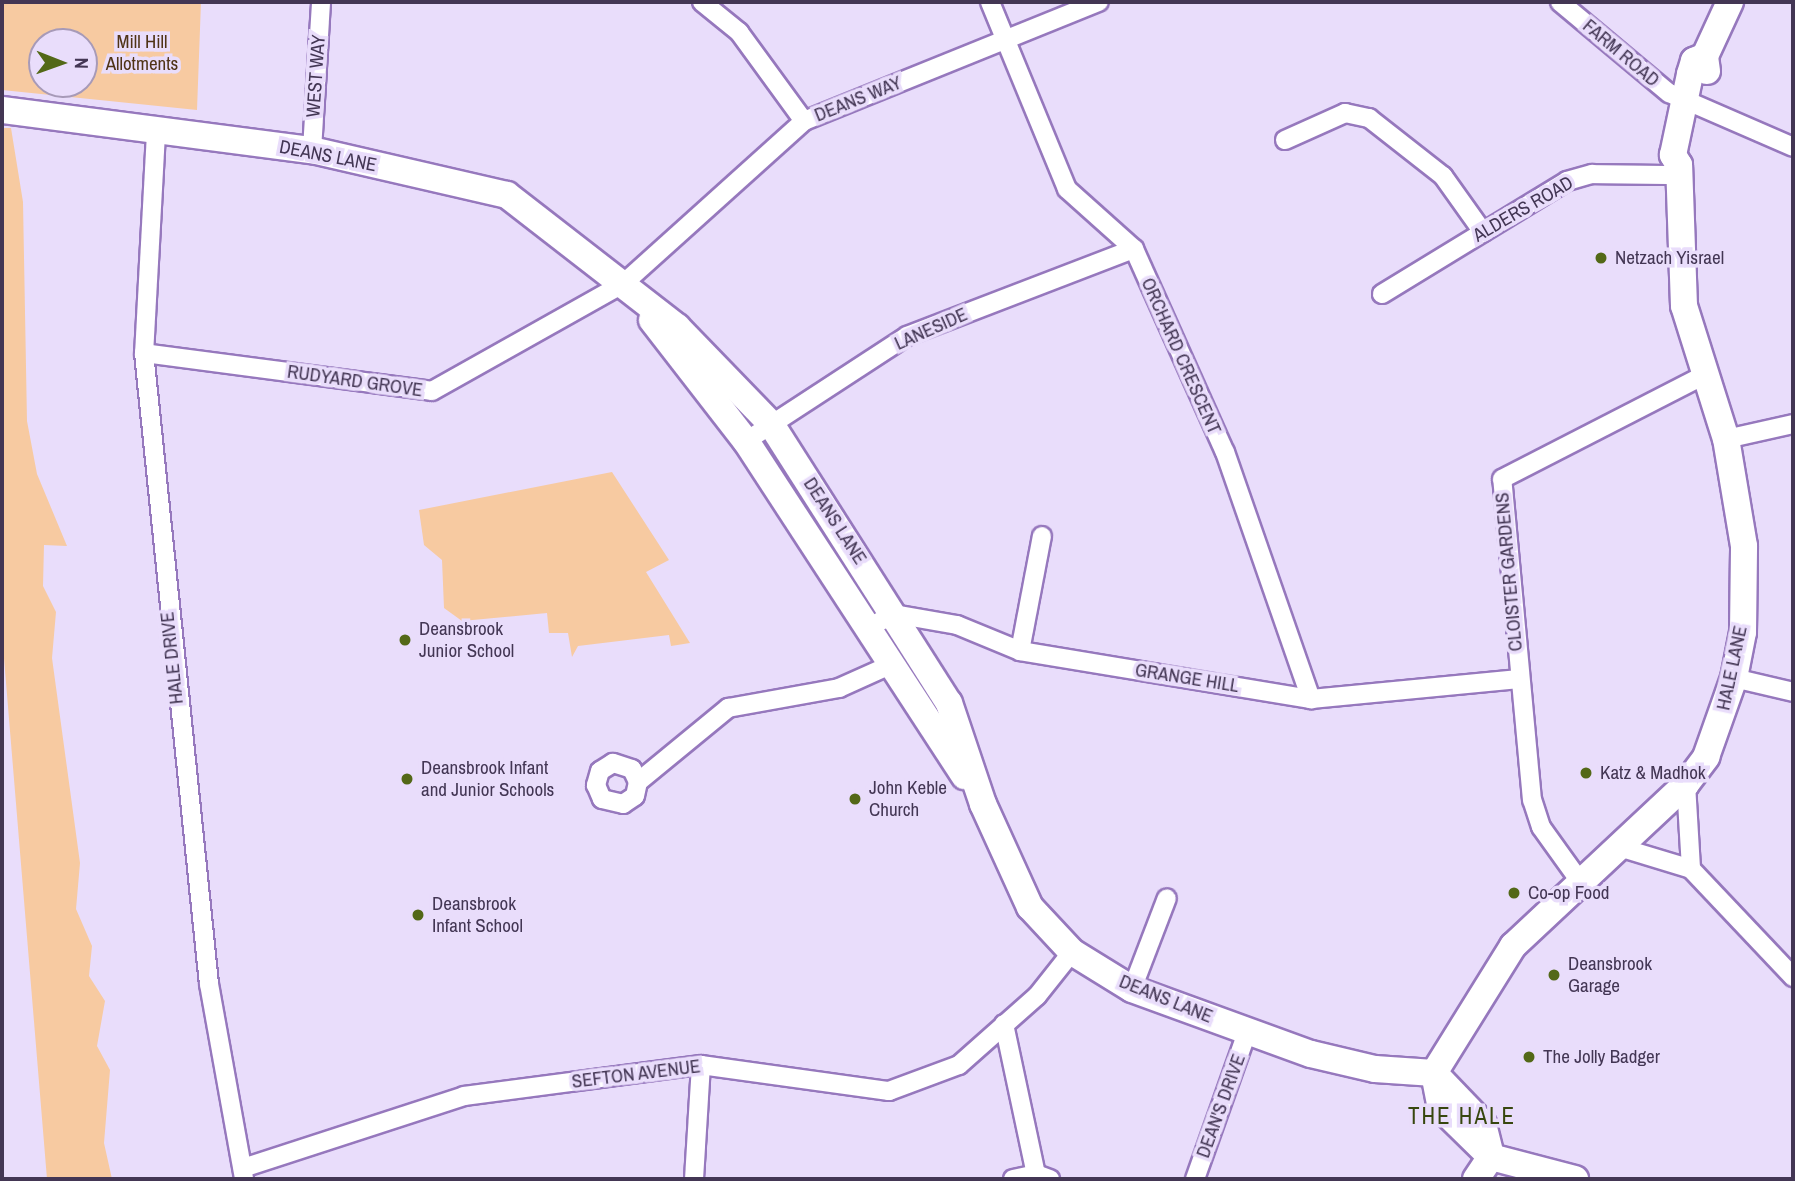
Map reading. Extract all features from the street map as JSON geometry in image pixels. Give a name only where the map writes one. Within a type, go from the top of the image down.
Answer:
[{"type":"main road","name":"HALE LANE","points":[[1434,1073],[1513,946],[1579,880],[1622,848],[1686,785],[1706,757],[1734,678],[1743,632],[1744,545],[1726,439],[1679,277],[1679,170],[1673,155],[1690,105],[1694,61],[1705,56],[1730,2]]},
{"type":"main road","name":"DEANS LANE","points":[[2,110],[156,133],[312,149],[506,195],[624,284],[733,377],[772,424],[949,703],[983,804],[1030,907],[1072,953],[1132,989],[1247,1032],[1375,1069],[1434,1073]]},
{"type":"main road","name":"DEANS LANE","points":[[624,284],[746,441],[888,666],[983,804]]},
{"type":"main road","points":[[1434,1073],[1483,1124],[1491,1157],[1476,1179]]},
{"type":"main road","points":[[1491,1157],[1575,1179]]},
{"type":"street","name":"WEST WAY","points":[[312,149],[321,2]]},
{"type":"street","points":[[702,2],[739,32],[804,121]]},
{"type":"street","name":"ORCHARD CRESCENT","points":[[990,2],[1003,41],[1067,188],[1134,249],[1225,452],[1311,699]]},
{"type":"street","name":"DEANS WAY","points":[[624,284],[804,121],[1099,2]]},
{"type":"street","name":"FARM ROAD","points":[[1560,2],[1690,105],[1793,147]]},
{"type":"street","points":[[1285,140],[1345,113],[1369,118],[1443,176],[1483,232]]},
{"type":"street","name":"HALE DRIVE","points":[[156,133],[144,353],[209,984],[244,1174]]},
{"type":"street","name":"ALDERS ROAD","points":[[1382,294],[1580,176],[1679,170]]},
{"type":"street","name":"LANESIDE","points":[[746,441],[907,336],[1134,249]]},
{"type":"street","name":"RUDYARD GROVE","points":[[144,353],[432,391],[624,284]]},
{"type":"street","name":"CLOISTER GARDENS","points":[[1579,880],[1541,827],[1532,800],[1502,479],[1706,374]]},
{"type":"street","points":[[1726,439],[1793,424]]},
{"type":"street","points":[[1020,650],[1042,536]]},
{"type":"street","points":[[865,629],[894,614]]},
{"type":"street","name":"GRANGE HILL","points":[[894,614],[957,625],[1020,650],[1311,699],[1519,679]]},
{"type":"street","points":[[638,782],[728,708],[839,688],[888,666]]},
{"type":"street","points":[[1734,678],[1793,692]]},
{"type":"street","points":[[1686,785],[1691,869]]},
{"type":"street","points":[[1622,848],[1691,869],[1793,977]]},
{"type":"street","points":[[1132,989],[1167,898]]},
{"type":"street","name":"SEFTON AVENUE","points":[[244,1174],[464,1096],[701,1065],[889,1091],[959,1065],[1004,1024],[1072,953]]},
{"type":"street","points":[[1004,1024],[1043,1177],[1013,1179]]},
{"type":"street","name":"DEAN'S DRIVE","points":[[1195,1179],[1247,1032]]},
{"type":"street","points":[[694,1179],[701,1065]]},
{"type":"green space","name":"Mill Hill Allotments","points":[[2,2],[201,2],[197,110],[80,98],[98,98],[98,28],[28,28],[28,93],[2,90]]},
{"type":"green space","points":[[2,128],[11,128],[23,202],[27,421],[37,474],[67,546],[44,545],[43,586],[56,612],[52,658],[80,863],[76,909],[92,946],[89,976],[105,1001],[97,1046],[110,1070],[104,1143],[112,1179],[47,1179],[2,634]]},
{"type":"green space","points":[[771,439],[879,605],[866,614],[758,449]]},
{"type":"green space","points":[[612,472],[669,560],[646,572],[690,643],[671,646],[669,635],[578,646],[572,657],[568,633],[549,633],[547,613],[462,621],[444,608],[442,560],[424,545],[419,510]]},
{"type":"place","name":"Netzach Yisrael","points":[[1601,258]]},
{"type":"place","name":"Deansbrook Junior School","points":[[405,640]]},
{"type":"place","name":"Katz & Madhok","points":[[1586,773]]},
{"type":"place","name":"Deansbrook Infant and Junior Schools","points":[[407,779]]},
{"type":"place","name":"John Keble Church","points":[[855,799]]},
{"type":"place","name":"Co-op Food","points":[[1514,893]]},
{"type":"place","name":"Deansbrook Infant School","points":[[418,915]]},
{"type":"place","name":"Deansbrook Garage","points":[[1554,975]]},
{"type":"place","name":"The Jolly Badger","points":[[1529,1057]]},
{"type":"district","name":"THE HALE","points":[[1462,1116]]}]
